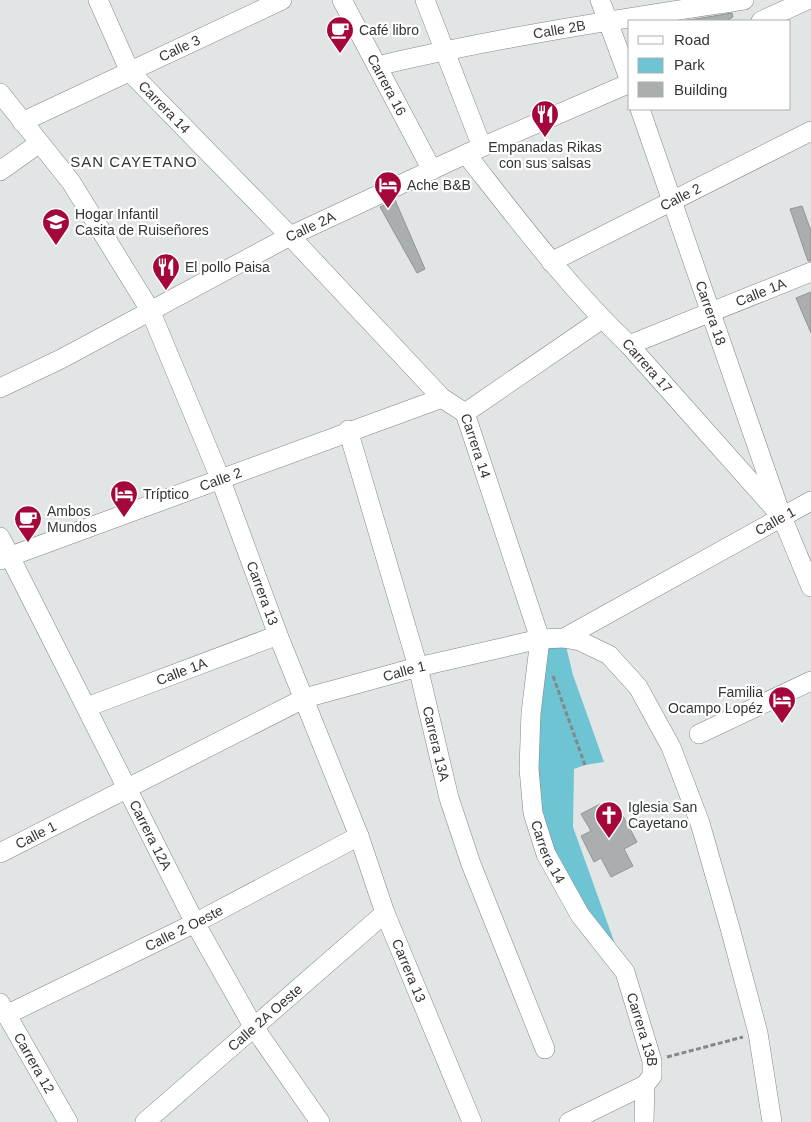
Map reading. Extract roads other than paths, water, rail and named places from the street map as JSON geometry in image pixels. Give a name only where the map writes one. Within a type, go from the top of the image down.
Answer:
[{"type":"street","name":"Carrera 14","points":[[98,0],[130,72],[290,236],[442,398],[465,413],[540,639],[531,713],[529,760],[533,813],[546,854],[580,915],[625,972]]},
{"type":"street","name":"Calle 3","points":[[22,122],[282,0]]},
{"type":"street","name":"Carrera 16","points":[[342,0],[432,170]]},
{"type":"street","name":"Carrera 17","points":[[424,0],[443,50],[474,150],[551,262],[602,320],[629,345],[782,517],[811,586]]},
{"type":"street","points":[[600,0],[628,77]]},
{"type":"street","name":"Calle 2B","points":[[377,66],[443,50],[607,21],[744,0]]},
{"type":"street","points":[[763,20],[800,1]]},
{"type":"street","name":"Calle 2A","points":[[0,388],[61,359],[290,236],[474,150],[628,83]]},
{"type":"street","name":"Carrera 13","points":[[0,93],[38,144],[71,182],[150,310],[220,478],[278,636],[305,698],[359,836],[385,914],[472,1122]]},
{"type":"street","name":"Carrera 18","points":[[640,110],[712,311],[782,517]]},
{"type":"street","name":"Calle 2","points":[[551,262],[811,132]]},
{"type":"street","points":[[0,171],[38,144]]},
{"type":"street","name":"Calle 1A","points":[[629,345],[811,272]]},
{"type":"street","points":[[465,413],[602,320]]},
{"type":"street","name":"Calle 2","points":[[5,558],[348,430],[442,398]]},
{"type":"street","name":"Carrera 13A","points":[[348,430],[418,667],[446,789],[471,864],[545,1049]]},
{"type":"street","name":"Calle 1","points":[[0,853],[305,698],[418,667],[540,639],[564,638],[811,501]]},
{"type":"street","name":"Carrera 12A","points":[[0,537],[5,558],[86,707],[195,924],[253,1026],[320,1122]]},
{"type":"street","name":"Calle 1A","points":[[86,707],[278,636]]},
{"type":"street","points":[[564,638],[580,641],[609,655],[638,687],[671,748],[700,824],[758,1033],[772,1122]]},
{"type":"street","points":[[700,734],[811,680]]},
{"type":"street","name":"Calle 2 Oeste","points":[[3,1009],[195,924],[359,836]]},
{"type":"street","name":"Calle 2A Oeste","points":[[144,1122],[385,914]]},
{"type":"street","name":"Carrera 13B","points":[[625,972],[652,1061],[652,1076],[645,1085],[644,1122]]},
{"type":"street","name":"Carrera 12","points":[[3,1009],[68,1122]]},
{"type":"street","points":[[569,1122],[645,1085]]},
{"type":"place","name":"Café libro","points":[[340,54]]},
{"type":"place","name":"Empanadas Rikas con sus salsas","points":[[545,138]]},
{"type":"place","name":"Ache B&B","points":[[388,209]]},
{"type":"place","name":"Hogar Infantil Casita de Ruiseñores","points":[[56,246]]},
{"type":"place","name":"El pollo Paisa","points":[[166,291]]},
{"type":"place","name":"Tríptico","points":[[124,518]]},
{"type":"place","name":"Ambos Mundos","points":[[28,543]]},
{"type":"place","name":"Familia Ocampo Lopéz","points":[[782,724]]},
{"type":"place","name":"Iglesia San Cayetano","points":[[609,839]]},
{"type":"district","name":"SAN CAYETANO","points":[[134,161]]}]
